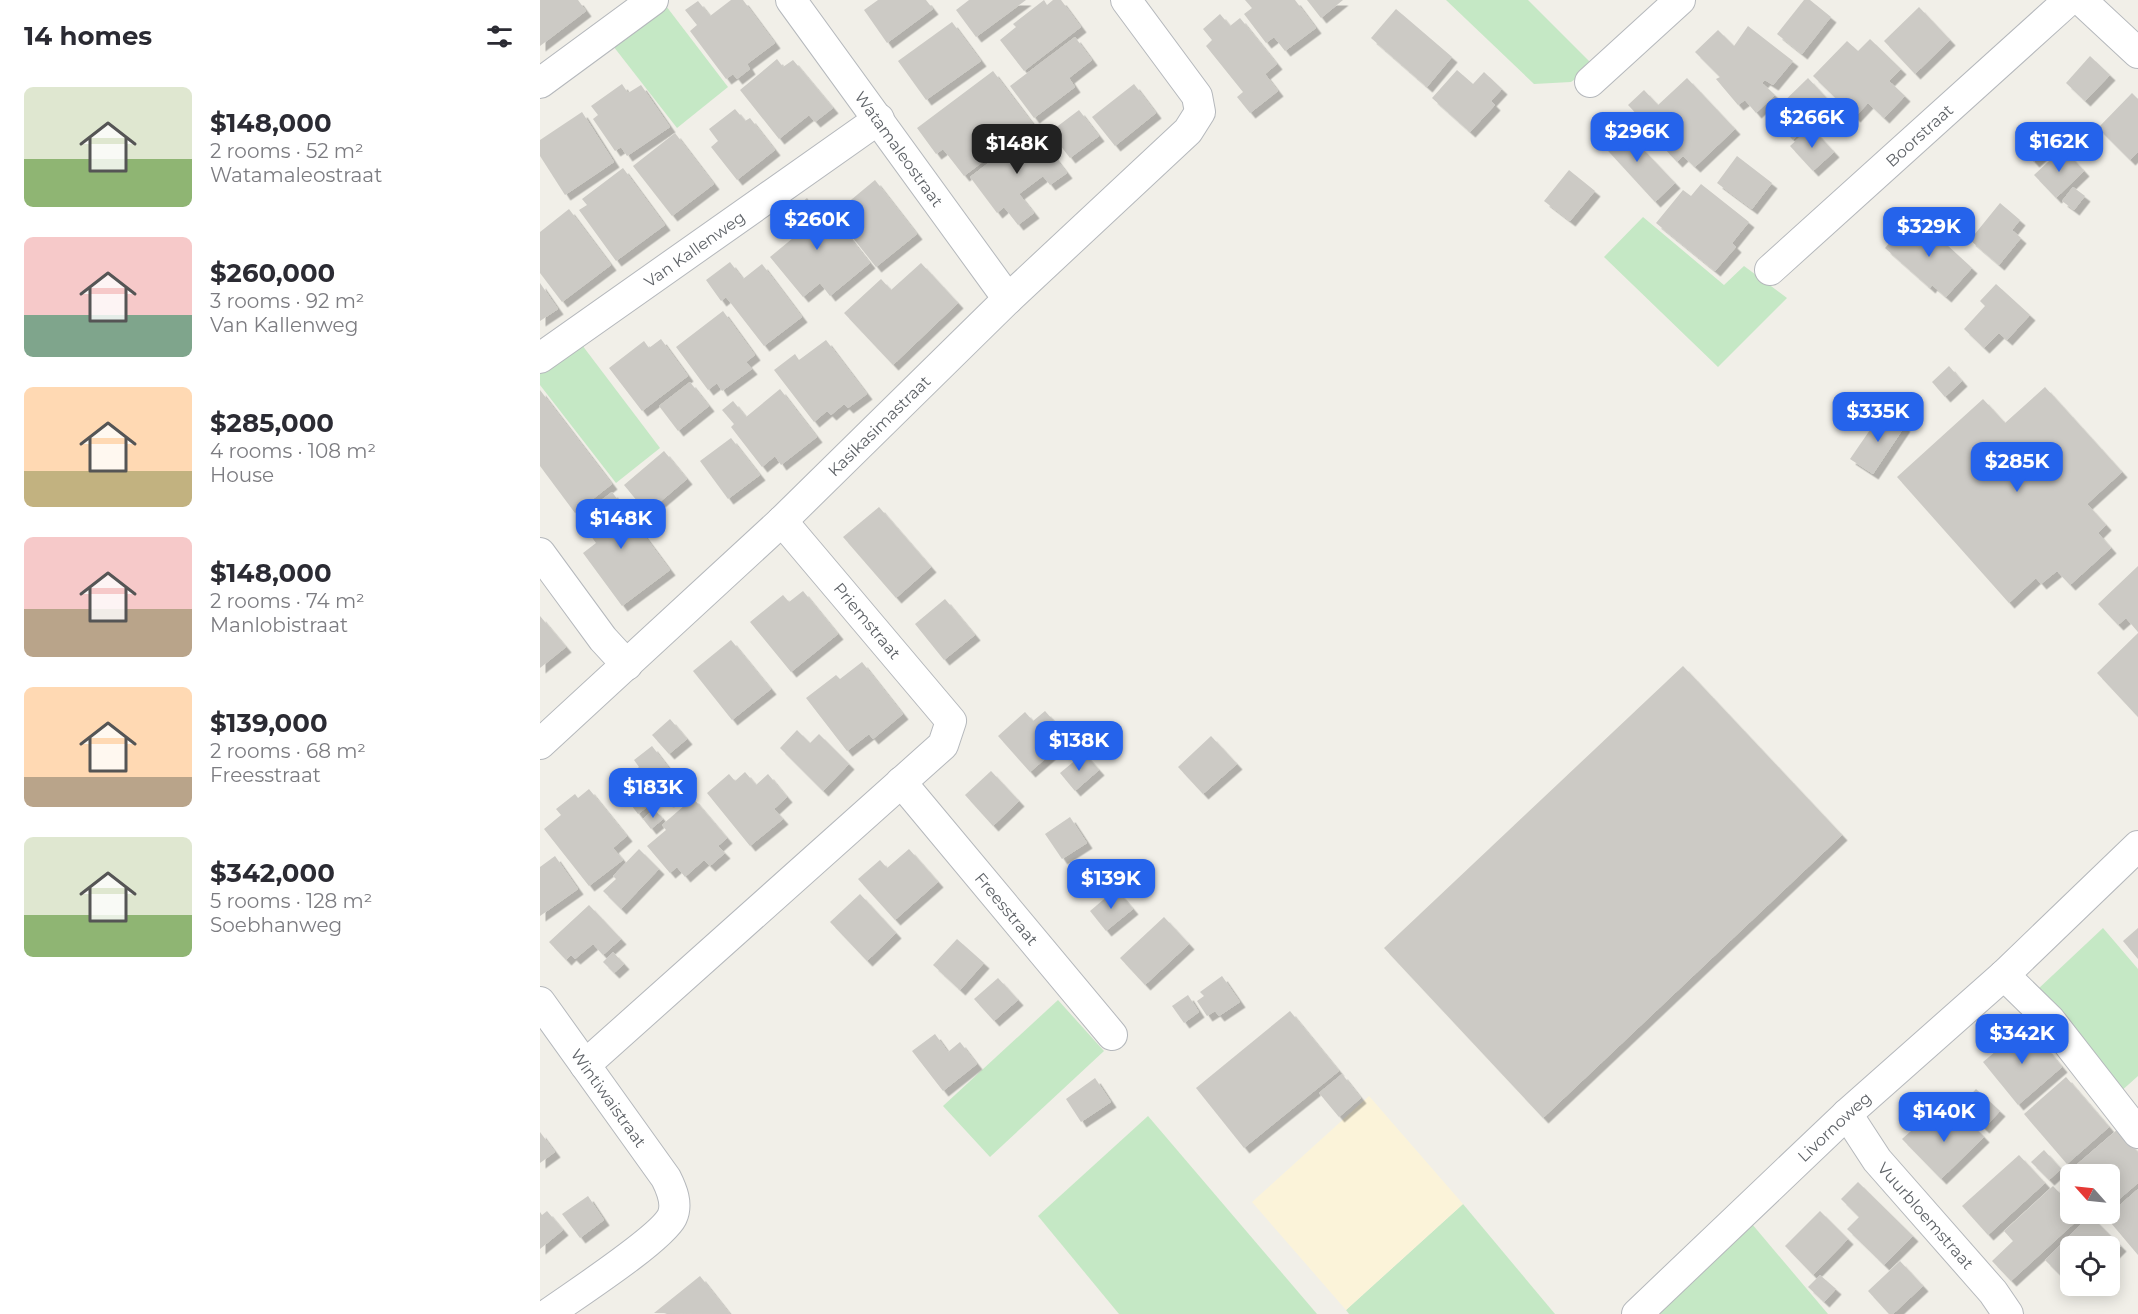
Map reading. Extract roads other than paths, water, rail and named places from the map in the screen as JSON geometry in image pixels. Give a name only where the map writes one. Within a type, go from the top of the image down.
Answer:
[{"type":"street","points":[[540,83],[653,0]]},
{"type":"street","name":"Watamaleostraat","points":[[790,0],[879,118],[1008,299]]},
{"type":"street","points":[[1590,82],[1680,0]]},
{"type":"street","name":"Boorstraat","points":[[1770,270],[2069,0]]},
{"type":"street","points":[[2081,0],[2138,53]]},
{"type":"street","name":"Kasikasimastraat","points":[[540,744],[782,521],[1008,299],[1188,131],[1200,112],[1197,96],[1137,4]]},
{"type":"street","name":"Van Kallenweg","points":[[540,358],[879,118]]},
{"type":"street","name":"Priemstraat","points":[[782,521],[951,721],[943,745],[901,782]]},
{"type":"street","points":[[540,553],[603,639],[627,665]]},
{"type":"street","points":[[585,1065],[901,782]]},
{"type":"street","name":"Freesstraat","points":[[901,782],[1112,1035]]},
{"type":"street","name":"Livornoweg","points":[[1637,1314],[1847,1114],[2004,975],[2138,846]]},
{"type":"street","points":[[2004,975],[2050,1020],[2138,1132]]},
{"type":"street","name":"Wintiwaistraat","points":[[540,1002],[666,1178],[675,1196],[672,1217],[655,1234],[548,1314]]},
{"type":"street","name":"Vuurbloemstraat","points":[[1847,1114],[1877,1160],[1993,1292],[2008,1314]]}]
